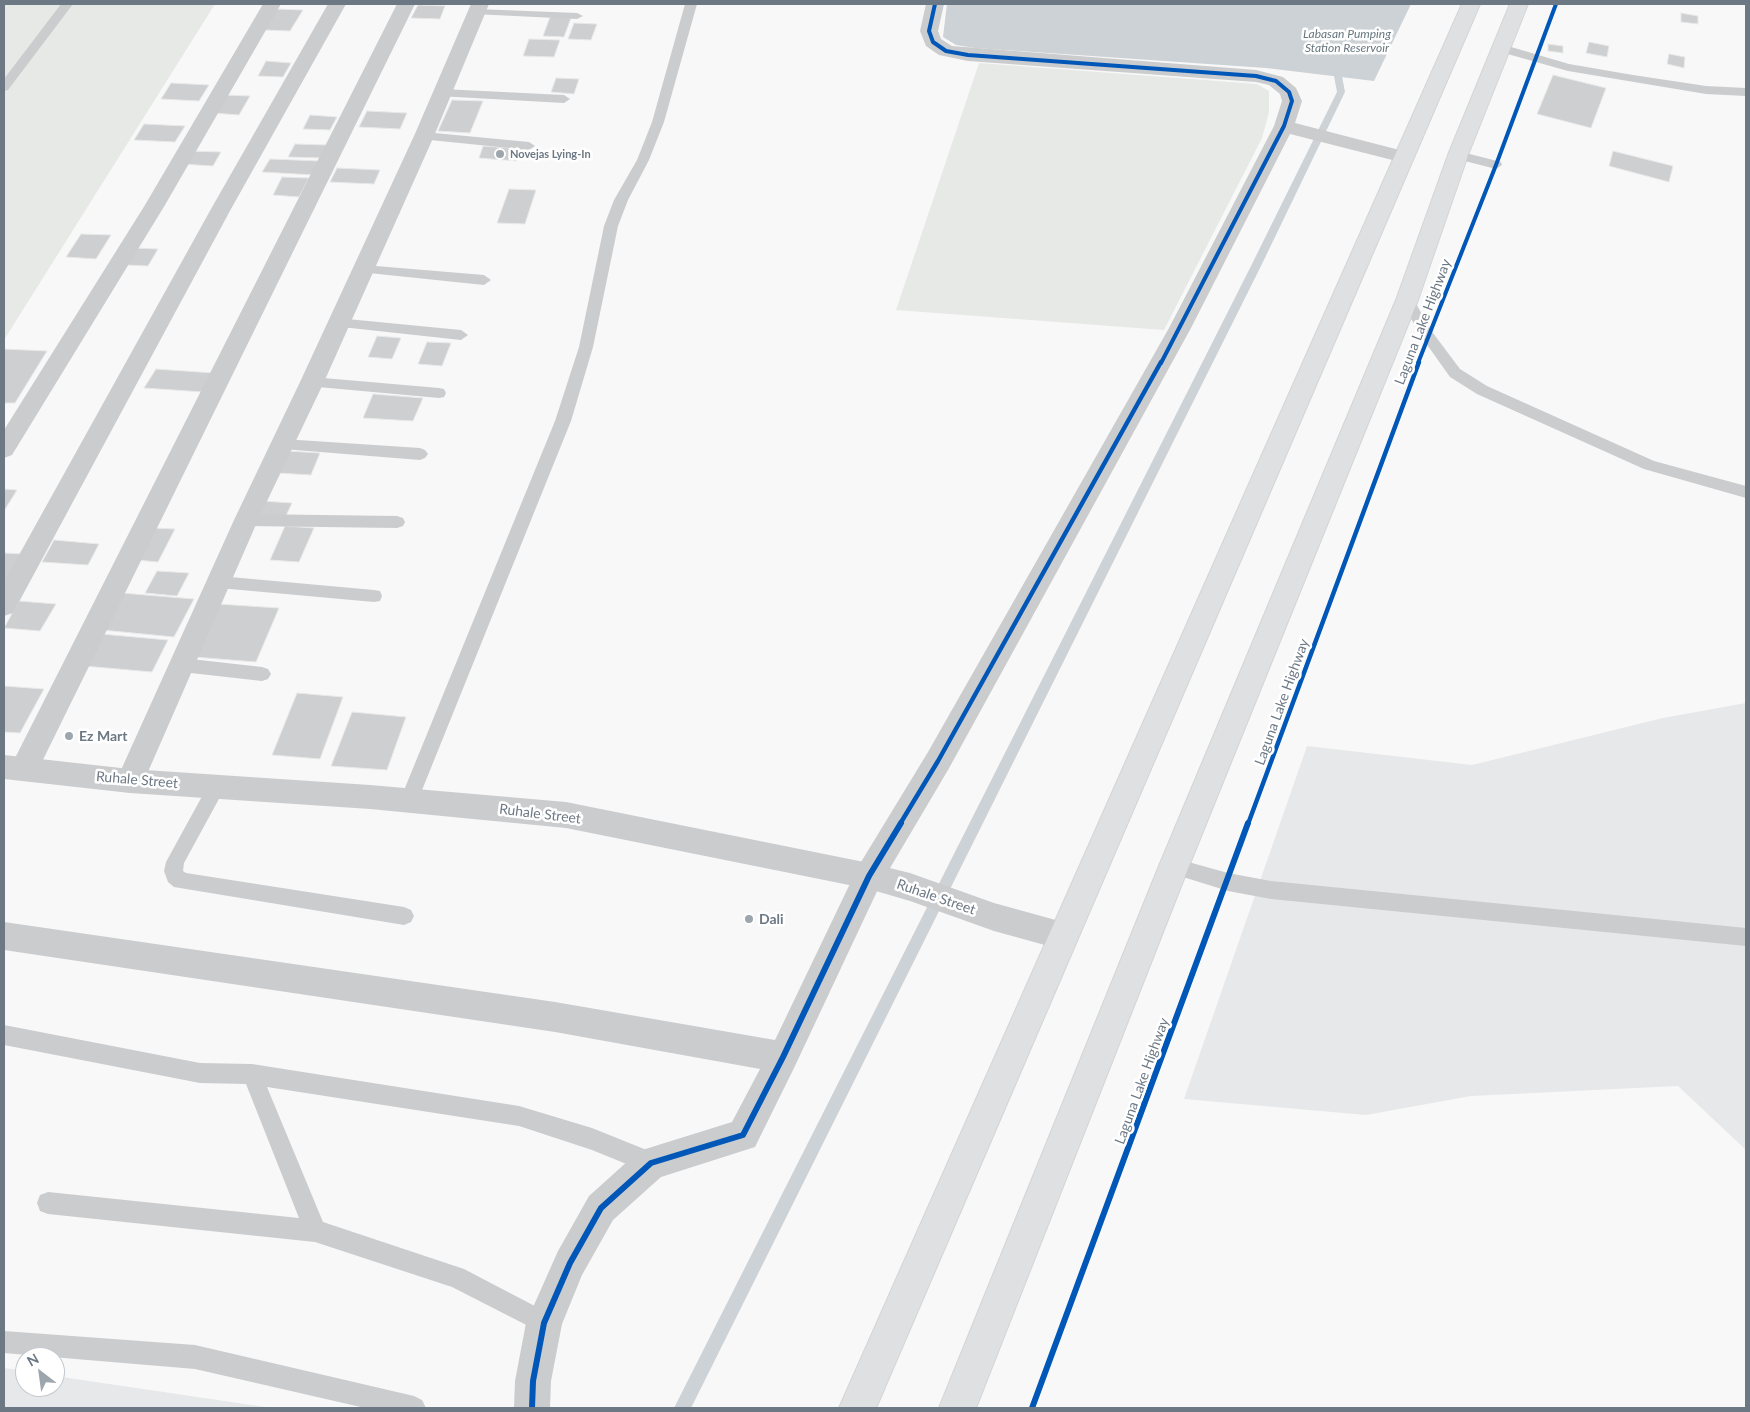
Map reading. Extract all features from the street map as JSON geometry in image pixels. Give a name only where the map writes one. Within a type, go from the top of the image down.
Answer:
[{"type":"main road","points":[[856,1408],[1063,936],[1392,154],[1471,4]]},
{"type":"main road","name":"Laguna Lake Highway","points":[[957,1408],[1174,866],[1407,300],[1458,155],[1519,4]]},
{"type":"street","points":[[4,449],[156,205],[272,4]]},
{"type":"street","points":[[4,606],[221,209],[337,4]]},
{"type":"street","points":[[14,768],[406,4]]},
{"type":"street","points":[[532,1408],[533,1381],[544,1323],[570,1263],[601,1208],[651,1163],[743,1135],[783,1057],[869,876],[938,761],[1156,372],[1284,126],[1292,101],[1289,92],[1276,81],[1256,76],[968,55],[946,51],[933,42],[929,31],[935,4]]},
{"type":"street","points":[[130,781],[246,520],[364,269],[479,8]]},
{"type":"street","points":[[1284,126],[1392,154]]},
{"type":"street","name":"Ruhale Street","points":[[14,768],[130,781],[409,800],[566,815],[869,876],[910,887],[994,918],[1063,936]]},
{"type":"street","points":[[4,936],[555,1017],[783,1057]]},
{"type":"lane","points":[[4,87],[67,4]]},
{"type":"lane","points":[[409,800],[563,421],[586,347],[611,226],[643,160],[658,122],[690,4]]},
{"type":"lane","points":[[479,8],[577,16]]},
{"type":"lane","points":[[1502,48],[1568,67],[1614,76],[1706,90],[1746,92]]},
{"type":"lane","points":[[442,93],[564,99]]},
{"type":"lane","points":[[424,136],[529,146]]},
{"type":"lane","points":[[1458,155],[1496,166]]},
{"type":"lane","points":[[364,269],[484,280]]},
{"type":"lane","points":[[1407,300],[1433,344],[1455,374],[1482,390],[1649,465],[1746,492]]},
{"type":"lane","points":[[337,323],[461,335]]},
{"type":"lane","points":[[312,382],[439,393]]},
{"type":"lane","points":[[283,444],[420,454]]},
{"type":"lane","points":[[246,520],[397,522]]},
{"type":"lane","points":[[219,582],[374,596]]},
{"type":"lane","points":[[182,665],[262,674]]},
{"type":"lane","points":[[217,786],[175,862],[173,871],[175,876],[181,881],[404,916]]},
{"type":"lane","points":[[1174,866],[1228,882],[1271,890],[1746,937]]},
{"type":"lane","points":[[4,1035],[200,1073],[252,1074],[519,1116],[592,1139],[651,1163]]},
{"type":"lane","points":[[252,1074],[315,1230]]},
{"type":"lane","points":[[48,1203],[315,1230],[456,1277],[544,1323]]},
{"type":"lane","points":[[4,1342],[195,1357],[414,1408]]},
{"type":"shaded area","points":[[4,4],[215,4],[4,340]]},
{"type":"shaded area","points":[[979,63],[1257,84],[1269,91],[1269,112],[1262,138],[1164,330],[896,310]]},
{"type":"shaded area","points":[[1746,703],[1746,1150],[1678,1086],[1471,1096],[1366,1115],[1184,1099],[1307,746],[1472,765],[1663,718]]},
{"type":"shaded area","points":[[4,1368],[15,1370],[15,1397],[65,1397],[65,1377],[272,1408],[4,1408]]},
{"type":"water","name":"Labasan Pumping Station Reservoir","points":[[947,4],[1411,4],[1374,81],[1266,68],[975,48],[956,45],[943,37]]},
{"type":"building","points":[[418,5],[445,6],[440,19],[411,18]]},
{"type":"building","points":[[276,9],[303,10],[290,31],[263,30]]},
{"type":"building","points":[[1681,13],[1698,16],[1698,24],[1681,22]]},
{"type":"building","points":[[550,17],[571,18],[564,37],[543,36]]},
{"type":"building","points":[[574,23],[597,24],[591,40],[568,39]]},
{"type":"building","points":[[529,39],[560,40],[554,57],[523,56]]},
{"type":"building","points":[[1589,42],[1609,46],[1607,57],[1586,53]]},
{"type":"building","points":[[1548,44],[1563,46],[1563,53],[1548,51]]},
{"type":"building","points":[[1669,54],[1685,57],[1684,68],[1667,64]]},
{"type":"building","points":[[266,61],[291,63],[283,77],[258,76]]},
{"type":"building","points":[[1553,75],[1606,88],[1591,128],[1537,114]]},
{"type":"building","points":[[556,78],[579,79],[574,94],[551,92]]},
{"type":"building","points":[[171,83],[209,85],[199,101],[161,99]]},
{"type":"building","points":[[224,95],[250,96],[239,115],[213,113]]},
{"type":"building","points":[[452,100],[483,101],[470,133],[438,131]]},
{"type":"building","points":[[367,111],[407,113],[400,129],[359,127]]},
{"type":"building","points":[[310,115],[337,117],[330,130],[303,129]]},
{"type":"building","points":[[144,124],[185,126],[175,142],[134,140]]},
{"type":"building","points":[[295,144],[327,145],[321,158],[288,157]]},
{"type":"building","name":"Novejas Lying-In","points":[[483,146],[522,149],[517,161],[479,158]]},
{"type":"building","points":[[189,151],[221,152],[213,166],[181,164]]},
{"type":"building","points":[[1613,151],[1673,166],[1669,182],[1609,166]]},
{"type":"building","points":[[270,159],[321,161],[314,175],[262,172]]},
{"type":"building","points":[[337,168],[380,170],[374,184],[330,182]]},
{"type":"building","points":[[282,177],[309,178],[299,197],[273,195]]},
{"type":"building","points":[[509,189],[536,190],[525,224],[497,223]]},
{"type":"building","points":[[81,234],[111,235],[96,259],[66,257]]},
{"type":"building","points":[[135,248],[158,249],[148,266],[125,265]]},
{"type":"building","points":[[377,336],[401,338],[392,359],[368,357]]},
{"type":"building","points":[[427,342],[451,343],[442,366],[418,364]]},
{"type":"building","points":[[4,349],[47,351],[15,403],[4,403]]},
{"type":"building","points":[[156,369],[214,373],[203,392],[144,388]]},
{"type":"building","points":[[373,394],[423,398],[413,421],[363,418]]},
{"type":"building","points":[[287,451],[320,453],[311,475],[278,473]]},
{"type":"building","points":[[4,489],[17,490],[4,511]]},
{"type":"building","points":[[262,501],[292,503],[285,518],[254,516]]},
{"type":"building","points":[[285,526],[314,528],[299,562],[270,560]]},
{"type":"building","points":[[153,528],[175,529],[158,562],[136,560]]},
{"type":"building","points":[[54,540],[99,544],[88,565],[42,562]]},
{"type":"building","points":[[4,553],[23,554],[4,585]]},
{"type":"building","points":[[157,571],[189,573],[177,596],[145,593]]},
{"type":"building","points":[[122,593],[194,599],[174,637],[102,630]]},
{"type":"building","points":[[19,601],[56,604],[40,631],[4,628]]},
{"type":"building","points":[[218,604],[279,608],[256,662],[194,657]]},
{"type":"building","points":[[101,634],[168,640],[152,672],[84,666]]},
{"type":"building","points":[[4,686],[44,689],[20,733],[4,732]]},
{"type":"building","points":[[297,693],[343,697],[320,759],[272,755]]},
{"type":"building","points":[[352,712],[406,717],[387,770],[331,766]]},
{"type":"waterway","points":[[682,1408],[1256,266],[1341,92],[1335,60]]},
{"type":"cycle path","points":[[532,1408],[533,1381],[544,1323],[570,1263],[601,1208],[651,1163],[743,1135],[783,1057],[869,876],[938,761],[1180,328],[1284,126],[1292,101],[1289,92],[1276,81],[1256,76],[968,55],[946,51],[933,42],[929,31],[935,4]]},
{"type":"cycle path","points":[[1032,1408],[1428,336],[1496,165],[1556,4]]},
{"type":"place","name":"Novejas Lying-In","points":[[500,154]]},
{"type":"place","name":"Ez Mart","points":[[69,736]]},
{"type":"place","name":"Dali","points":[[749,919]]}]
